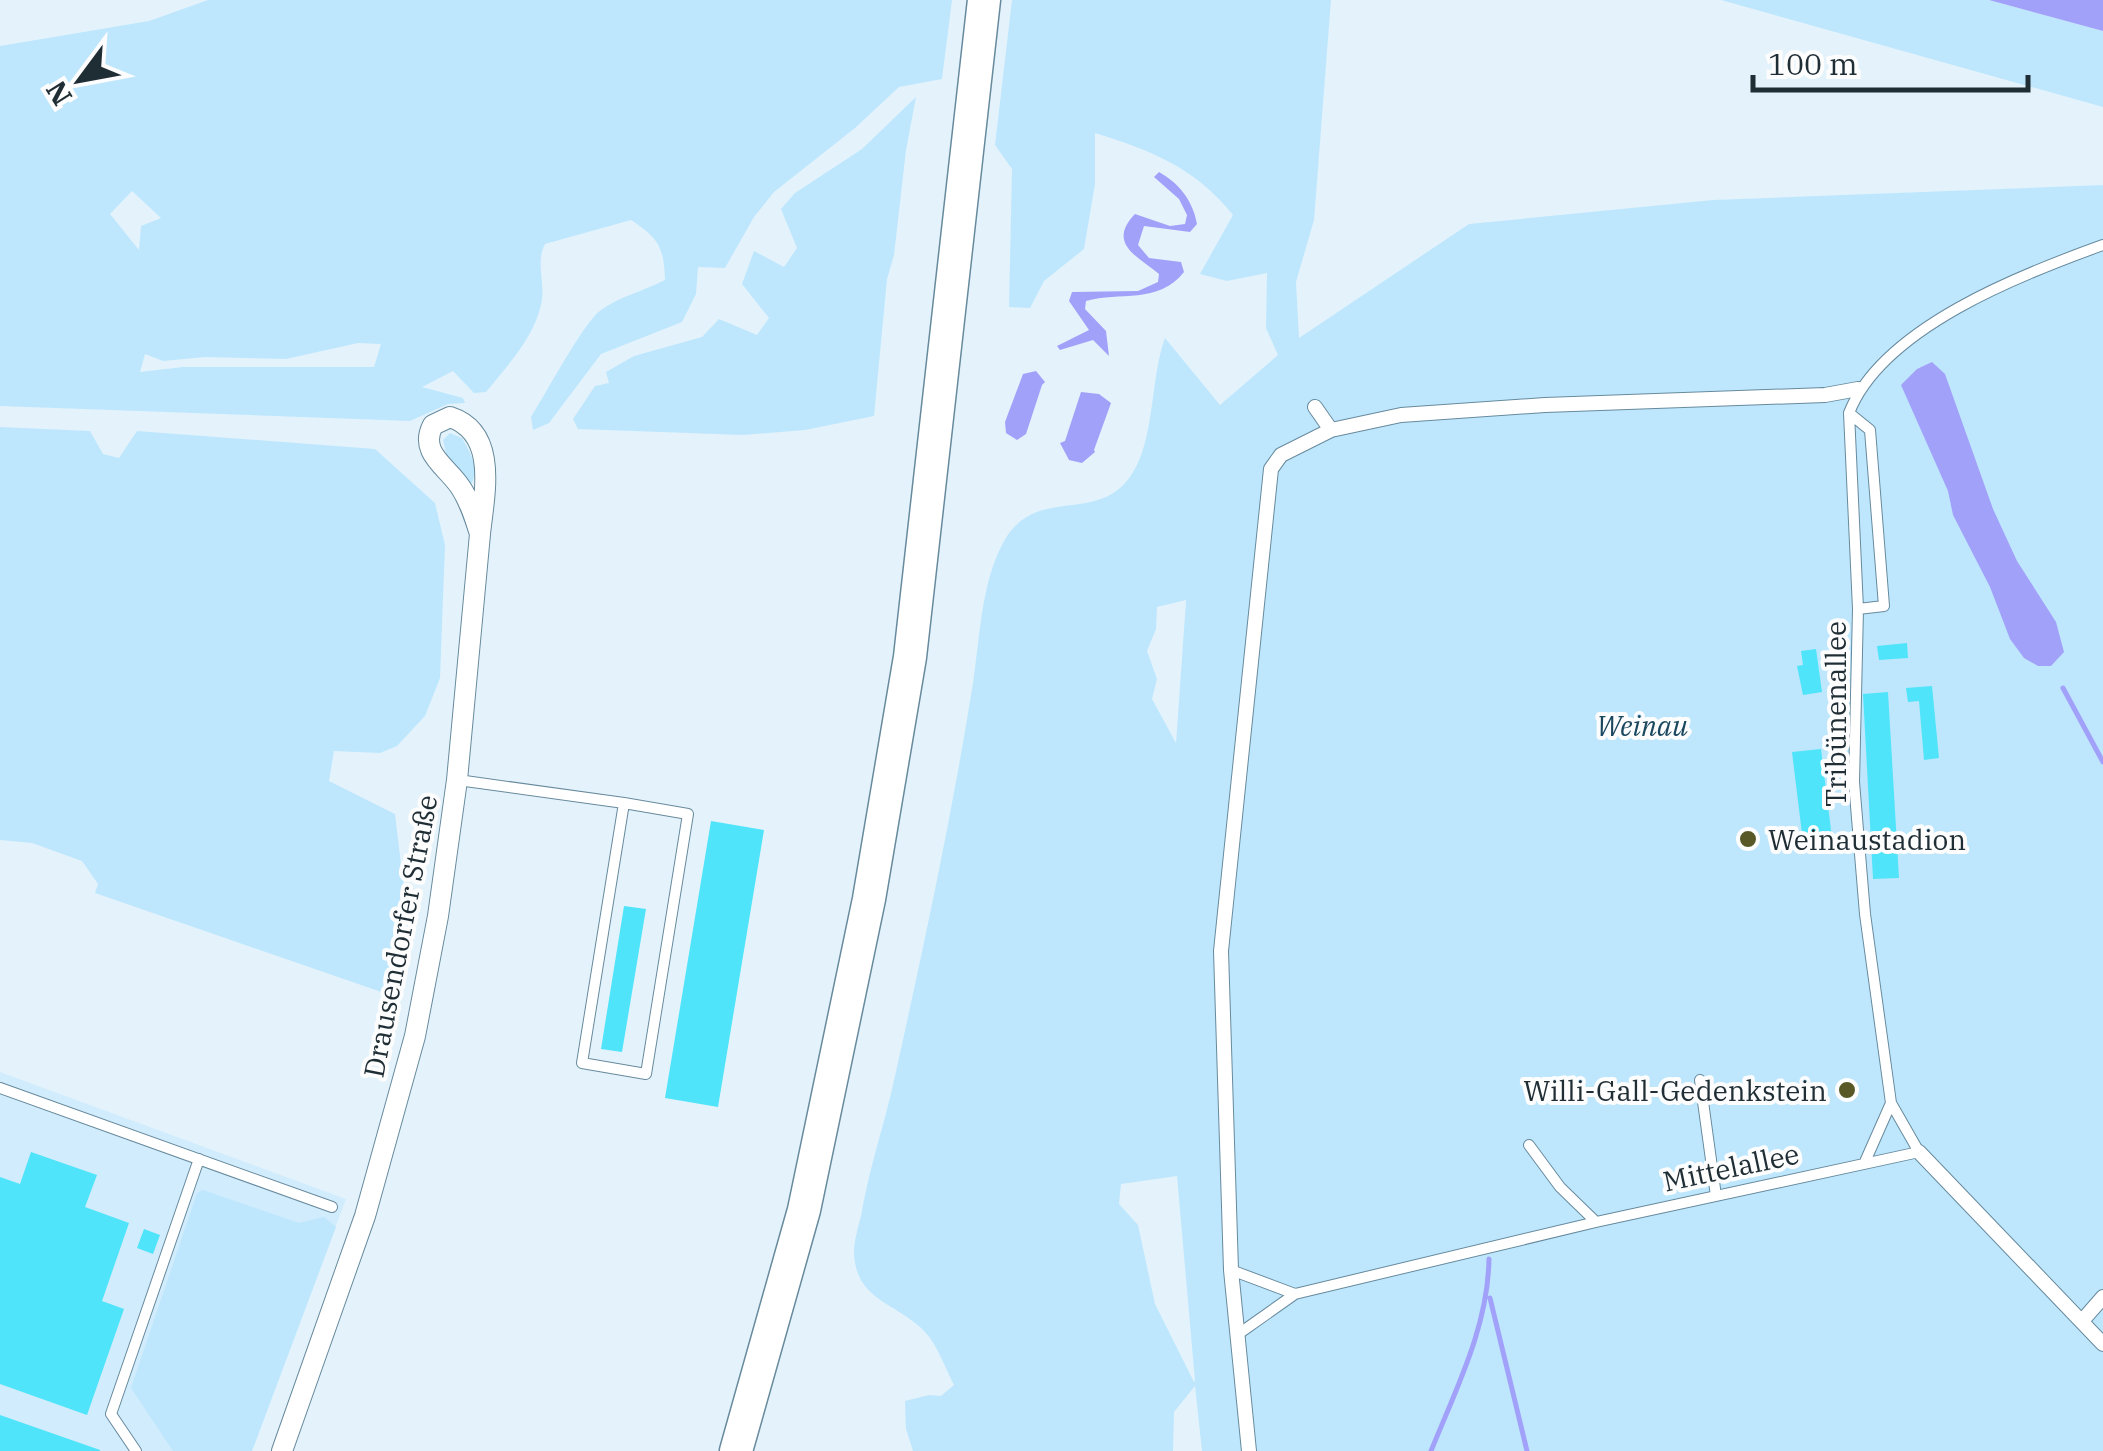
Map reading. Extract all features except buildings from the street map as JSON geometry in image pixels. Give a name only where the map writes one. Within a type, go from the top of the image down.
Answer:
[{"type":"highway","points":[[736,1451],[808,1191],[872,880],[910,657],[984,0]]},
{"type":"street","points":[[1249,1451],[1232,1270],[1221,952],[1271,470],[1281,455],[1331,430],[1400,415],[1545,405],[1825,395],[1858,388]]},
{"type":"street","points":[[1315,407],[1331,430]]},
{"type":"street","name":"Drausendorfer Straße","points":[[282,1451],[365,1216],[415,1036],[438,916],[457,780],[480,534],[484,460],[471,429],[456,418],[445,418],[430,429],[431,452],[464,492],[480,534]]},
{"type":"street","points":[[1919,1152],[2103,1344]]},
{"type":"street","points":[[2082,1321],[2103,1297]]},
{"type":"lane","points":[[1858,388],[1921,329],[1989,293],[2103,244]]},
{"type":"lane","name":"Tribünenallee","points":[[1858,388],[1849,412],[1858,609],[1854,782],[1865,914],[1891,1103],[1919,1152]]},
{"type":"lane","points":[[1849,412],[1870,430],[1884,606],[1858,609]]},
{"type":"lane","points":[[457,780],[624,803],[688,814],[646,1074],[582,1063],[624,803]]},
{"type":"lane","points":[[1700,1080],[1716,1196]]},
{"type":"lane","points":[[0,1088],[332,1207]]},
{"type":"lane","points":[[1864,1164],[1891,1103]]},
{"type":"lane","points":[[1529,1144],[1560,1187],[1596,1222]]},
{"type":"lane","name":"Mittelallee","points":[[1237,1335],[1295,1294],[1596,1222],[1919,1152]]},
{"type":"lane","points":[[136,1451],[111,1414],[200,1159]]},
{"type":"lane","points":[[1232,1270],[1295,1294]]},
{"type":"shaded area","points":[[1989,0],[2103,0],[2103,31]]},
{"type":"shaded area","points":[[1159,172],[1184,194],[1197,224],[1190,232],[1144,226],[1138,245],[1149,258],[1181,262],[1184,272],[1174,282],[1151,293],[1086,301],[1085,309],[1106,331],[1109,356],[1093,340],[1060,350],[1057,346],[1089,330],[1069,301],[1072,292],[1138,291],[1158,282],[1159,274],[1129,249],[1124,234],[1135,214],[1170,226],[1185,224],[1187,215],[1179,199],[1154,177]]},
{"type":"shaded area","points":[[1932,362],[1945,374],[1993,509],[2017,561],[2056,622],[2064,652],[2051,666],[2038,666],[2024,658],[2010,639],[1990,587],[1953,515],[1948,491],[1901,385],[1917,369]]},
{"type":"shaded area","points":[[1036,371],[1045,382],[1026,434],[1017,440],[1006,433],[1005,422],[1023,374]]},
{"type":"shaded area","points":[[1081,392],[1099,394],[1111,403],[1095,452],[1082,463],[1069,460],[1060,443],[1065,441]]},
{"type":"shaded area","points":[[0,1072],[346,1199],[252,1451],[0,1451]]},
{"type":"green space","points":[[208,0],[952,0],[942,79],[899,87],[855,128],[774,192],[754,217],[725,268],[698,267],[696,294],[682,322],[601,354],[549,423],[533,430],[531,417],[593,317],[616,301],[665,280],[658,244],[631,220],[545,244],[541,258],[541,305],[526,341],[511,362],[486,392],[474,393],[453,371],[422,387],[463,398],[465,403],[448,404],[410,421],[0,406],[0,46],[149,21]],"holes":[[[132,191],[161,218],[141,226],[139,250],[110,214]],[[358,343],[381,344],[374,367],[183,367],[140,372],[145,354],[163,361],[205,357],[286,359]]]},
{"type":"green space","name":"Weinau","points":[[1012,0],[1331,0],[1314,220],[1296,282],[1299,338],[1469,224],[1713,200],[2103,185],[2103,1451],[1202,1451],[1195,1386],[1174,1412],[1173,1451],[913,1451],[906,1429],[905,1401],[941,1396],[954,1385],[925,1332],[862,1282],[854,1248],[937,880],[990,576],[1003,543],[1030,515],[1097,500],[1126,482],[1136,468],[1147,433],[1165,338],[1220,405],[1278,355],[1266,328],[1267,273],[1227,281],[1200,274],[1233,215],[1188,173],[1135,146],[1095,133],[1095,184],[1084,249],[1044,281],[1030,308],[1009,307],[1012,169],[995,145]],"holes":[[[1186,601],[1176,743],[1152,699],[1157,679],[1147,651],[1156,629],[1157,607]],[[1177,1176],[1195,1381],[1194,1382],[1155,1304],[1138,1225],[1119,1204],[1121,1184]]]},
{"type":"green space","points":[[1721,0],[1989,0],[2103,31],[2103,107]]},
{"type":"green space","points":[[916,97],[894,255],[887,279],[874,416],[805,430],[743,435],[578,429],[573,419],[595,386],[609,383],[606,372],[634,356],[702,337],[719,319],[757,335],[769,318],[742,284],[754,251],[784,267],[797,248],[781,209],[795,193],[862,149]]},
{"type":"green space","points":[[0,427],[90,431],[103,454],[119,458],[137,431],[375,449],[435,503],[445,545],[440,678],[425,716],[397,746],[380,753],[334,751],[329,781],[395,814],[407,914],[390,995],[95,893],[98,884],[82,861],[32,843],[0,840]]},
{"type":"green space","points":[[450,433],[462,438],[471,454],[475,471],[472,483],[447,457],[443,440]]},
{"type":"green space","points":[[203,1190],[299,1223],[324,1217],[336,1227],[252,1451],[173,1451],[131,1388],[197,1193]]},
{"type":"waterway","points":[[2063,688],[2103,762]]},
{"type":"waterway","points":[[1431,1451],[1477,1333],[1489,1259]]},
{"type":"waterway","points":[[1490,1298],[1527,1451]]},
{"type":"place","name":"Weinaustadion","points":[[1748,839]]},
{"type":"place","name":"Willi-Gall-Gedenkstein","points":[[1847,1090]]}]
